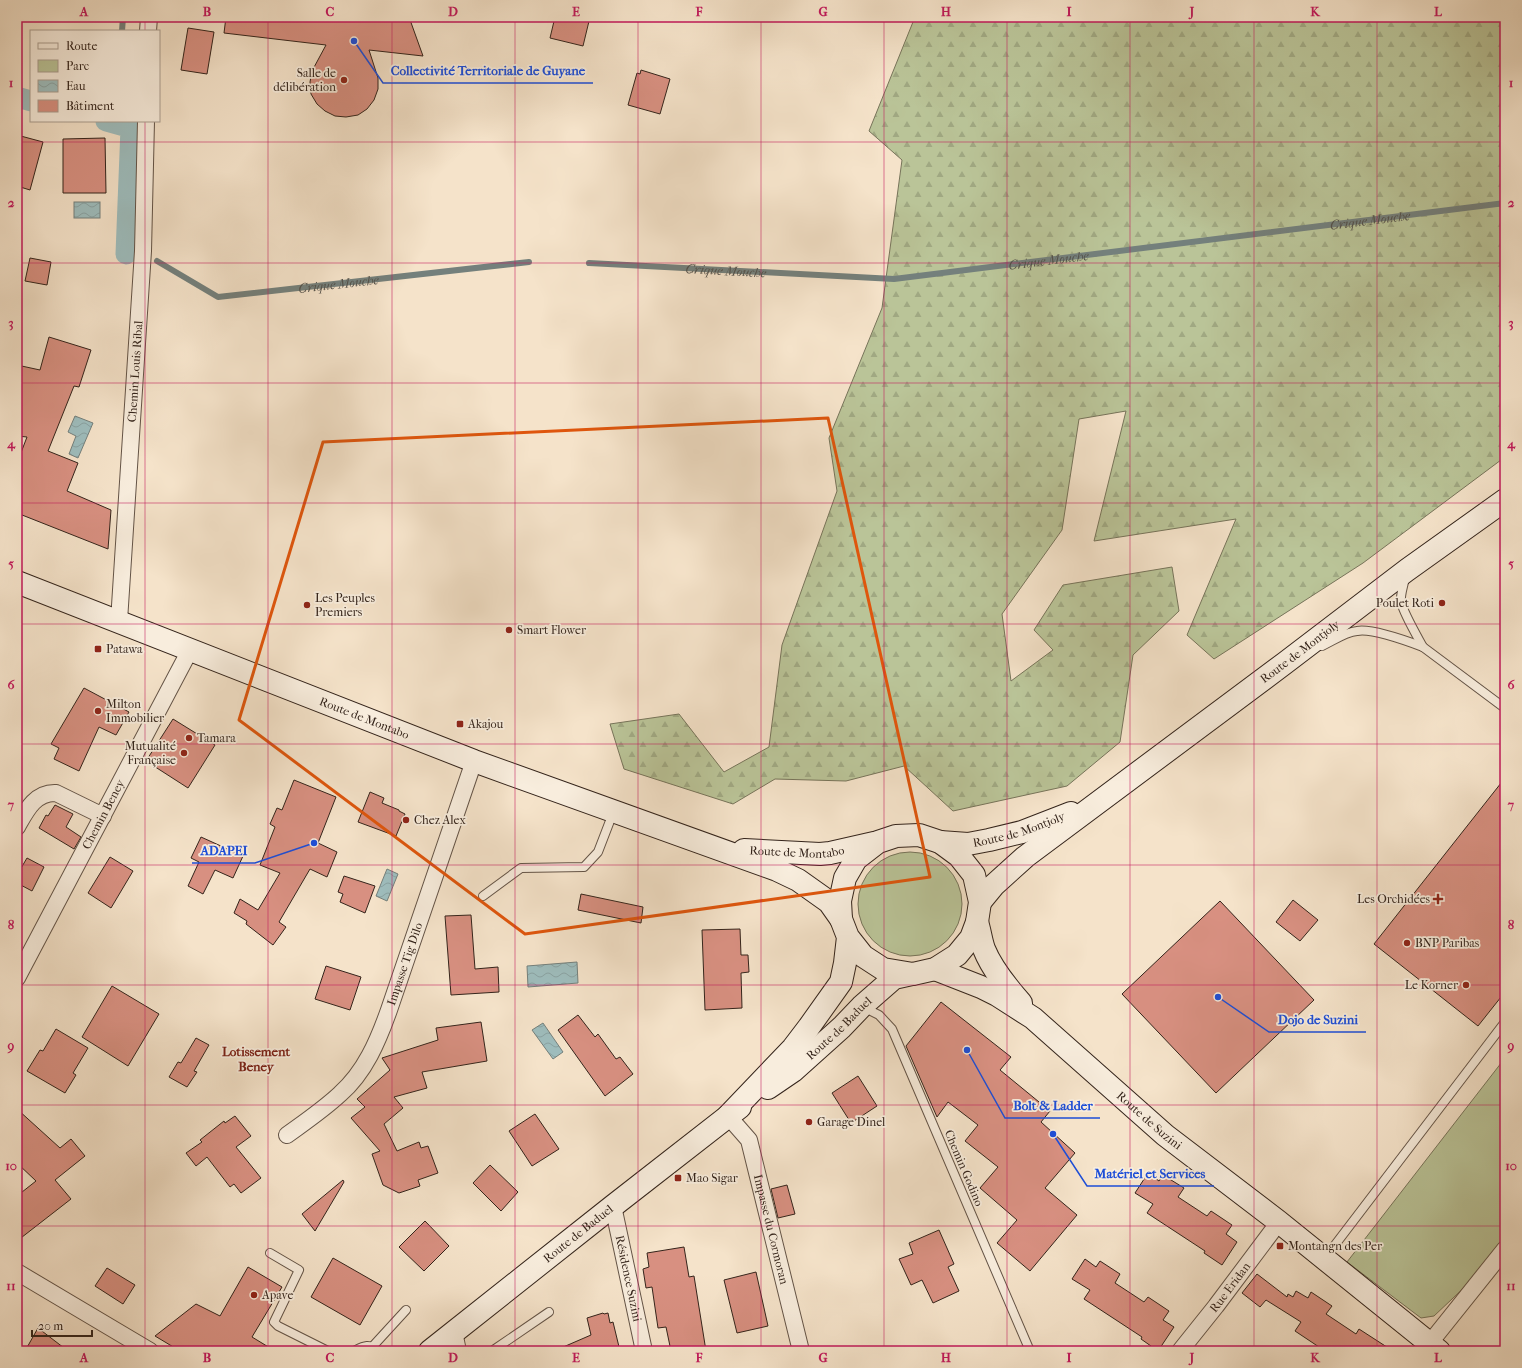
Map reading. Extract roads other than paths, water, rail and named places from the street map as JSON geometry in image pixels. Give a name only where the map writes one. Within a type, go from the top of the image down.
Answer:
[{"type":"main road","name":"Route de Montjoly","points":[[979,912],[994,884],[1006,872],[1407,570],[1505,500]]},
{"type":"main road","name":"Route de Montabo","points":[[17,582],[474,761],[777,870],[798,880],[829,902],[845,928]]},
{"type":"main road","name":"Route de Montjoly","points":[[940,842],[968,844],[1022,832],[1095,804]]},
{"type":"main road","points":[[919,835],[940,842],[959,856],[974,875],[979,912],[971,938],[957,955],[936,969],[913,974],[883,969],[863,956],[845,928],[840,901],[845,878],[856,859],[878,842],[896,836],[919,835]]},
{"type":"main road","name":"Route de Montabo","points":[[714,847],[820,854],[878,842]]},
{"type":"main road","name":"Route de Suzini","points":[[979,912],[984,949],[1002,980],[1033,1018],[1165,1135],[1279,1222],[1434,1347]]},
{"type":"main road","name":"Route de Baduel","points":[[728,1116],[793,1048],[838,987],[841,982],[845,963],[845,928]]},
{"type":"main road","name":"Route de Suzini","points":[[936,969],[970,981],[986,989],[1033,1018]]},
{"type":"main road","name":"Route de Baduel","points":[[430,1351],[456,1341],[613,1206],[728,1116],[793,1071],[894,978],[913,974]]},
{"type":"street","points":[[148,30],[149,17]]},
{"type":"street","name":"Chemin Louis Ribal","points":[[119,621],[143,251],[146,122]]},
{"type":"street","name":"Chemin Beney","points":[[17,978],[190,650]]},
{"type":"street","name":"Impasse Tig Dilo","points":[[287,1135],[341,1094],[355,1078],[378,1041],[474,761]]},
{"type":"street","points":[[17,827],[35,800],[48,793],[56,794],[103,816]]},
{"type":"street","name":"Impasse du Cormoran","points":[[728,1116],[750,1140],[801,1351]]},
{"type":"street","name":"Résidence Suzini","points":[[613,1206],[644,1351]]},
{"type":"street","name":"Rue Eridan","points":[[1180,1351],[1279,1222]]},
{"type":"street","points":[[1434,1347],[1505,1249]]},
{"type":"street","points":[[17,1272],[150,1351]]},
{"type":"lane","points":[[1407,570],[1401,594],[1401,601],[1423,647]]},
{"type":"lane","points":[[1285,663],[1356,631],[1369,631],[1423,647],[1502,706]]},
{"type":"lane","points":[[483,896],[521,868],[584,867],[598,852],[613,812]]},
{"type":"lane","name":"Chemin Godino","points":[[862,1006],[879,1014],[892,1030],[1030,1351]]},
{"type":"lane","points":[[1325,1259],[1505,1022]]},
{"type":"lane","points":[[270,1253],[298,1270],[274,1322],[278,1326],[328,1351]]},
{"type":"lane","points":[[354,1351],[364,1346],[375,1349],[406,1310]]},
{"type":"lane","points":[[492,1351],[549,1312]]},
{"type":"water","points":[[74,202],[100,202],[100,218],[74,218]]},
{"type":"water","points":[[75,416],[93,423],[78,458],[69,454],[76,436],[68,432]]},
{"type":"water","points":[[387,869],[398,874],[387,901],[376,896]]},
{"type":"water","points":[[577,962],[578,983],[528,987],[527,966]]},
{"type":"water","points":[[543,1023],[563,1052],[553,1059],[532,1030]]},
{"type":"waterway","points":[[122,30],[123,17]]},
{"type":"waterway","name":"Crique Mouche","points":[[17,97],[30,101]]},
{"type":"waterway","name":"Crique Mouche","points":[[110,122],[131,128],[126,254]]},
{"type":"waterway","name":"Crique Mouche","points":[[589,263],[894,279],[1505,203]]},
{"type":"waterway","name":"Crique Mouche","points":[[157,261],[218,297],[529,262]]},
{"type":"place","name":"Collectivité Territoriale de Guyane","points":[[354,41]]},
{"type":"place","name":"Salle de délibération","points":[[344,80]]},
{"type":"place","name":"Poulet Roti","points":[[1442,603]]},
{"type":"place","name":"Les Peuples Premiers","points":[[307,605]]},
{"type":"place","name":"Smart Flower","points":[[509,630]]},
{"type":"place","name":"Patawa","points":[[98,649]]},
{"type":"place","name":"Milton Immobilier","points":[[98,711]]},
{"type":"place","name":"Akajou","points":[[460,724]]},
{"type":"place","name":"Tamara","points":[[189,738]]},
{"type":"place","name":"Mutualité Française","points":[[184,753]]},
{"type":"place","name":"Chez Alex","points":[[406,820]]},
{"type":"place","name":"ADAPEI","points":[[314,843]]},
{"type":"place","name":"Les Orchidées","points":[[1438,899]]},
{"type":"place","name":"BNP Paribas","points":[[1407,943]]},
{"type":"place","name":"Le Korner","points":[[1466,985]]},
{"type":"place","name":"Dojo de Suzini","points":[[1218,997]]},
{"type":"place","name":"Bolt & Ladder","points":[[967,1050]]},
{"type":"place","name":"Garage Dinel","points":[[809,1122]]},
{"type":"place","name":"Matériel et Services","points":[[1053,1134]]},
{"type":"place","name":"Mao Sigar","points":[[678,1178]]},
{"type":"place","name":"Montangn des Per","points":[[1280,1246]]},
{"type":"place","name":"Apave","points":[[254,1295]]},
{"type":"district","name":"Lotissement Beney","points":[[256,1058]]}]
